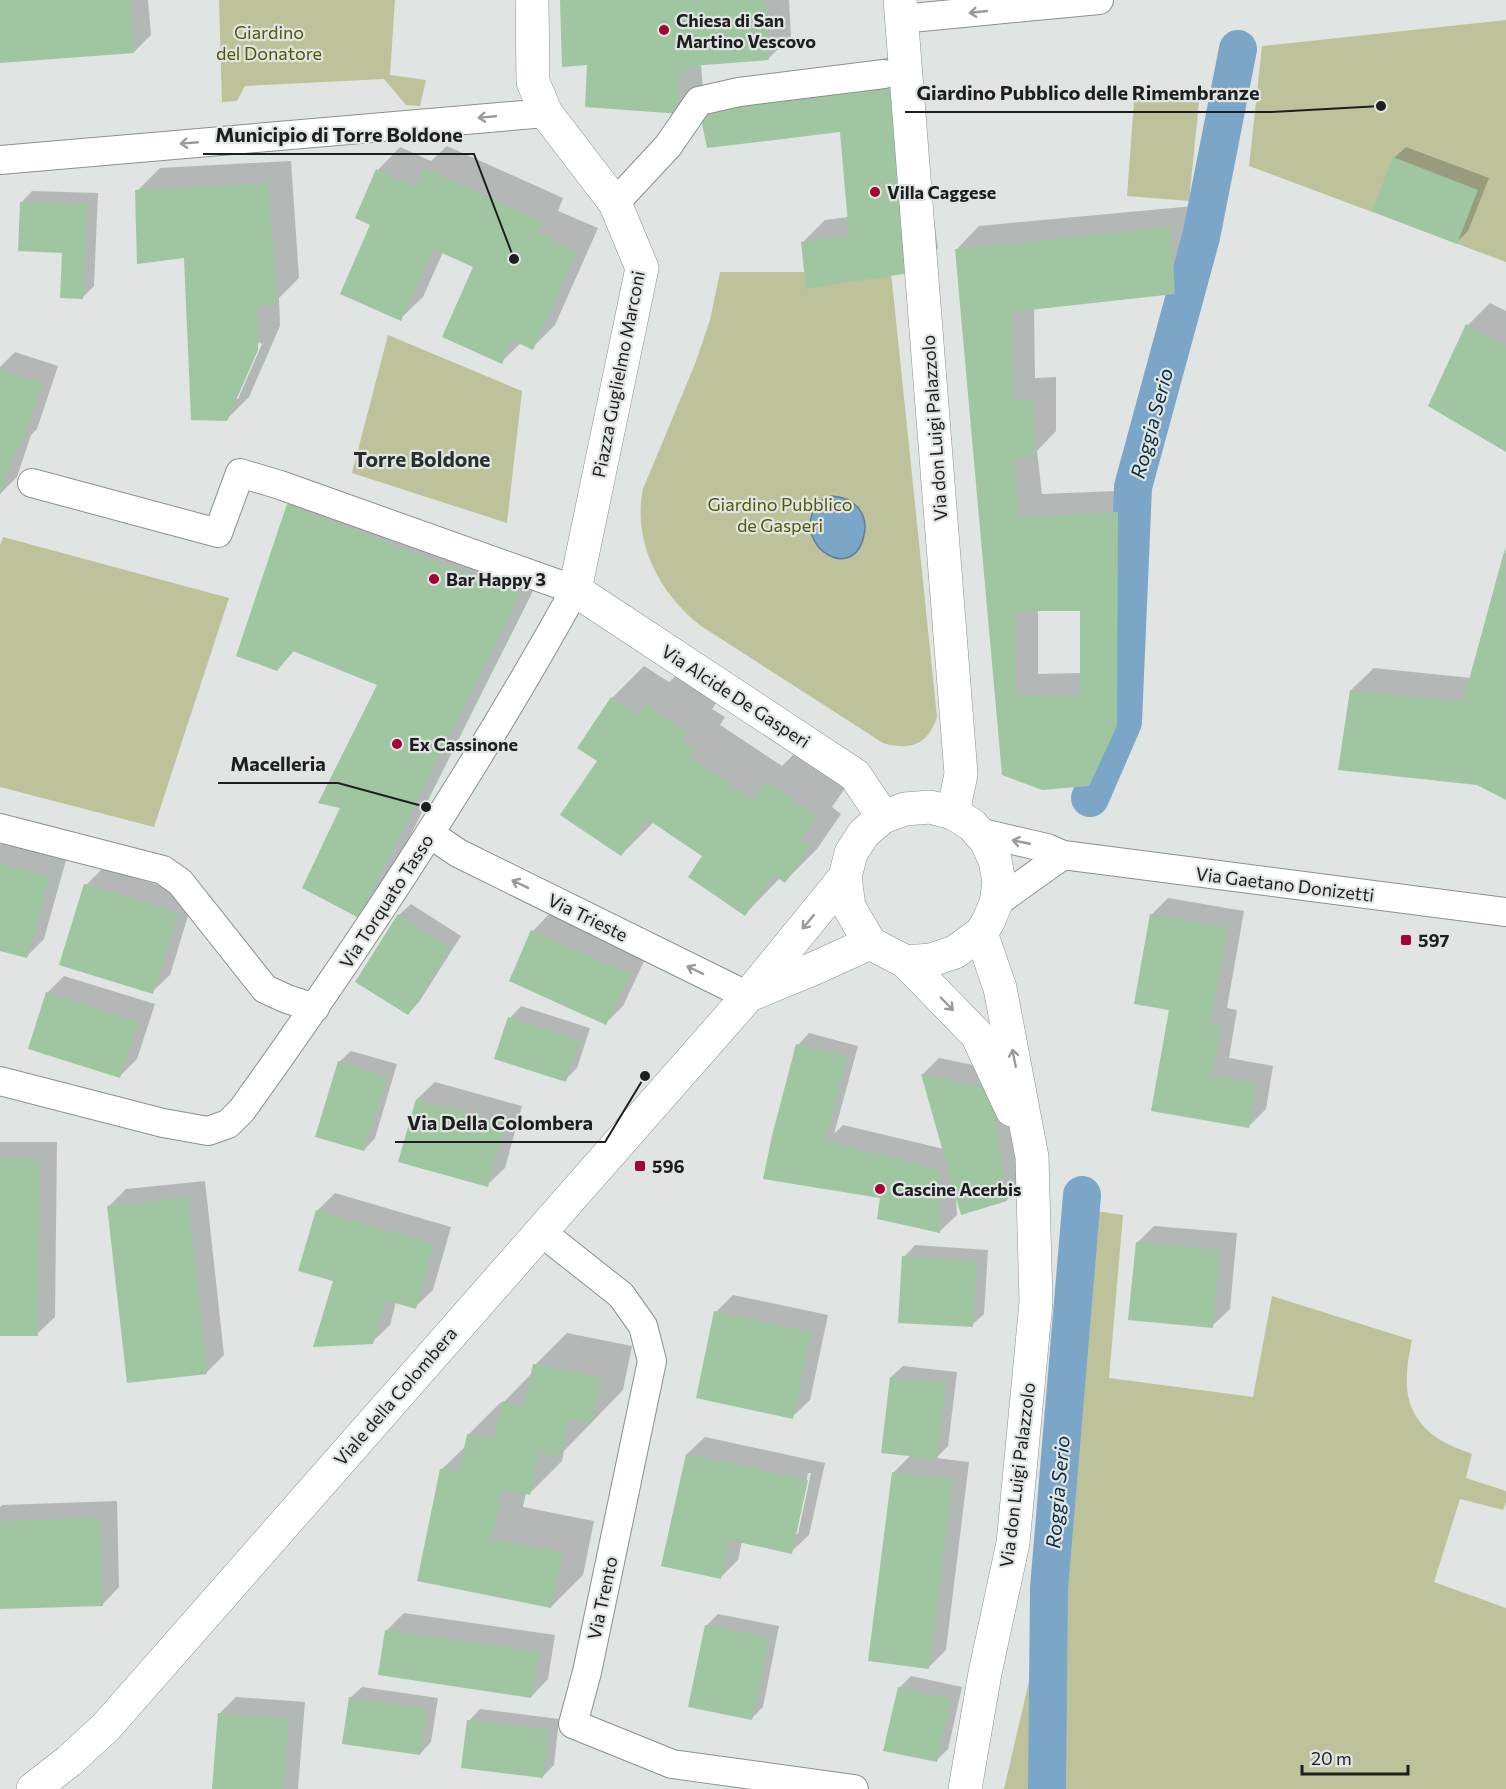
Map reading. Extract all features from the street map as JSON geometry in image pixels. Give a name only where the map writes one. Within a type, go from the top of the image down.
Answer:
[{"type":"street","name":"Piazza Guglielmo Marconi","points":[[532,0],[533,82],[546,113],[615,203],[642,268],[575,590]]},
{"type":"street","points":[[902,21],[1099,0]]},
{"type":"street","name":"Via don Luigi Palazzolo","points":[[902,21],[966,823]]},
{"type":"street","points":[[615,203],[668,146],[699,101],[739,92],[884,74]]},
{"type":"street","points":[[0,160],[546,113]]},
{"type":"street","points":[[32,483],[218,533],[240,473],[280,485],[575,590]]},
{"type":"street","name":"Via Alcide De Gasperi","points":[[575,590],[855,775],[883,817]]},
{"type":"street","name":"Via Torquato Tasso","points":[[0,1081],[163,1123],[208,1131],[228,1124],[242,1110],[315,1008],[430,834],[575,590]]},
{"type":"street","points":[[870,943],[849,907],[845,878],[851,854],[864,833],[883,817],[905,808],[930,807],[966,823],[986,841],[995,860],[999,882],[996,903],[988,922],[981,933],[955,952],[931,960],[906,962]]},
{"type":"street","name":"Via Gaetano Donizetti","points":[[966,823],[1063,855],[1506,912]]},
{"type":"street","points":[[0,828],[163,870],[180,882],[265,989],[315,1008]]},
{"type":"street","name":"Via Trieste","points":[[430,834],[458,853],[748,996]]},
{"type":"street","points":[[996,903],[1063,855]]},
{"type":"street","name":"Viale della Colombera","points":[[33,1789],[69,1761],[106,1726],[748,996],[845,878]]},
{"type":"street","name":"Via don Luigi Palazzolo","points":[[964,1789],[985,1673],[1013,1543],[1036,1302],[1032,1157],[1000,988],[981,933]]},
{"type":"street","name":"Via don Luigi Palazzolo","points":[[870,943],[906,962],[976,1035],[1032,1157]]},
{"type":"street","name":"Viale della Colombera","points":[[748,996],[870,943]]},
{"type":"street","name":"Via Trento","points":[[540,1230],[621,1295],[643,1326],[652,1361],[587,1672],[573,1724],[672,1764],[854,1789]]},
{"type":"green space","name":"Giardino del Donatore","points":[[219,0],[395,0],[390,75],[426,80],[420,106],[406,105],[384,79],[245,86],[237,101],[222,102]]},
{"type":"green space","points":[[1506,20],[1506,262],[1249,166],[1262,46]]},
{"type":"green space","points":[[1135,88],[1200,93],[1189,201],[1127,196]]},
{"type":"green space","name":"Giardino Pubblico de Gasperi","points":[[720,272],[891,272],[937,717],[929,734],[917,744],[902,746],[883,743],[701,626],[673,599],[652,565],[642,528],[643,489],[695,364],[710,320]]},
{"type":"green space","points":[[388,335],[522,391],[507,523],[352,473]]},
{"type":"green space","points":[[3,537],[229,598],[154,827],[0,787],[0,545]]},
{"type":"green space","points":[[1069,1207],[1123,1215],[1109,1378],[1253,1397],[1272,1296],[1412,1340],[1407,1380],[1410,1404],[1415,1415],[1437,1438],[1472,1454],[1466,1478],[1506,1491],[1503,1510],[1460,1499],[1434,1582],[1506,1608],[1506,1789],[1004,1789],[1029,1681],[1067,1279]]},
{"type":"water","points":[[831,496],[846,499],[858,507],[864,519],[864,535],[858,550],[849,557],[839,558],[828,555],[812,536],[810,524],[814,510],[821,501]]},
{"type":"building","points":[[0,0],[130,0],[134,53],[0,63]]},
{"type":"building","name":"Chiesa di San Martino Vescovo","points":[[560,0],[766,0],[769,60],[691,66],[678,79],[681,114],[585,107],[587,65],[562,67]]},
{"type":"building","name":"Villa Caggese","points":[[889,75],[916,272],[806,289],[801,242],[849,236],[840,132],[707,148],[701,119],[715,105]]},
{"type":"building","points":[[1393,157],[1478,190],[1457,244],[1372,211]]},
{"type":"building","points":[[423,168],[542,221],[537,233],[577,251],[533,350],[512,340],[502,364],[442,337],[473,267],[433,249],[401,321],[340,294],[370,225],[355,218],[376,169],[415,187]]},
{"type":"building","points":[[268,183],[277,302],[257,307],[258,350],[227,421],[191,420],[184,258],[137,264],[135,190]]},
{"type":"building","points":[[20,202],[87,204],[83,299],[60,298],[62,253],[18,251]]},
{"type":"building","points":[[1171,227],[1175,294],[1012,312],[1013,400],[1033,399],[1034,455],[1013,459],[1020,516],[1118,512],[1117,726],[1089,786],[1042,790],[1002,775],[955,249]],"holes":[[[1015,611],[1080,611],[1080,695],[1016,696]]]},
{"type":"building","points":[[1466,324],[1506,347],[1506,452],[1428,406]]},
{"type":"building","points":[[0,370],[42,384],[20,448],[16,448],[0,495]]},
{"type":"building","name":"Ex Cassinone","points":[[287,504],[521,594],[359,918],[302,888],[340,808],[318,803],[377,685],[293,651],[277,671],[236,656]]},
{"type":"building","points":[[1505,548],[1506,800],[1477,785],[1338,770],[1350,690],[1463,702]]},
{"type":"building","points":[[611,697],[638,715],[646,704],[687,732],[681,741],[694,750],[690,757],[753,800],[765,781],[817,816],[801,840],[810,846],[785,883],[773,875],[745,916],[688,877],[702,856],[647,819],[621,856],[560,815],[597,761],[577,748]]},
{"type":"building","points":[[0,863],[50,877],[27,958],[0,951]]},
{"type":"building","points":[[84,884],[178,913],[153,994],[59,965]]},
{"type":"building","points":[[398,914],[451,948],[408,1015],[355,982]]},
{"type":"building","points":[[1150,914],[1228,928],[1210,1025],[1221,1027],[1212,1075],[1257,1083],[1249,1128],[1151,1111],[1169,1010],[1134,1004]]},
{"type":"building","points":[[531,930],[630,974],[606,1025],[509,981]]},
{"type":"building","points":[[46,992],[138,1022],[120,1078],[28,1049]]},
{"type":"building","points":[[508,1017],[579,1040],[566,1082],[494,1059]]},
{"type":"building","name":"Cascine Acerbis","points":[[796,1044],[847,1057],[825,1141],[939,1169],[940,1233],[877,1219],[880,1198],[763,1179]]},
{"type":"building","points":[[338,1061],[387,1076],[364,1151],[315,1137]]},
{"type":"building","name":"Cascine Acerbis","points":[[921,1074],[991,1089],[1007,1201],[961,1215]]},
{"type":"building","points":[[416,1099],[505,1123],[488,1187],[398,1162]]},
{"type":"building","points":[[0,1158],[40,1159],[38,1336],[0,1336]]},
{"type":"building","points":[[188,1197],[207,1374],[127,1383],[107,1206]]},
{"type":"building","points":[[316,1210],[434,1244],[416,1309],[385,1300],[373,1344],[313,1347],[333,1281],[298,1271]]},
{"type":"building","points":[[1136,1242],[1220,1250],[1213,1328],[1128,1320]]},
{"type":"building","points":[[902,1256],[977,1261],[973,1327],[898,1323]]},
{"type":"building","points":[[714,1311],[811,1332],[793,1419],[696,1398]]},
{"type":"building","points":[[533,1364],[601,1378],[591,1424],[568,1419],[560,1457],[539,1453],[530,1495],[502,1489],[492,1539],[563,1553],[551,1608],[417,1581],[440,1469],[459,1473],[467,1434],[494,1439],[502,1401],[524,1406]]},
{"type":"building","points":[[890,1377],[946,1383],[937,1459],[881,1453]]},
{"type":"building","points":[[686,1454],[808,1480],[792,1554],[729,1540],[721,1579],[661,1566]]},
{"type":"building","points":[[892,1472],[953,1479],[929,1669],[868,1661]]},
{"type":"building","points":[[100,1518],[103,1606],[0,1609],[0,1521]]},
{"type":"building","points":[[705,1625],[769,1637],[752,1720],[688,1707]]},
{"type":"building","points":[[385,1630],[539,1652],[531,1698],[378,1675]]},
{"type":"building","points":[[898,1687],[951,1699],[937,1762],[883,1751]]},
{"type":"building","points":[[349,1697],[427,1709],[420,1755],[342,1744]]},
{"type":"building","points":[[218,1713],[289,1719],[283,1789],[212,1789]]},
{"type":"building","points":[[467,1720],[549,1730],[543,1778],[461,1768]]},
{"type":"waterway","name":"Roggia Serio","points":[[1090,798],[1123,722],[1133,487],[1201,237],[1238,49]]},
{"type":"waterway","name":"Roggia Serio","points":[[1047,1789],[1049,1588],[1082,1195]]},
{"type":"place","name":"Chiesa di San Martino Vescovo","points":[[664,30]]},
{"type":"place","name":"Giardino Pubblico delle Rimembranze","points":[[1381,106]]},
{"type":"place","name":"Villa Caggese","points":[[875,192]]},
{"type":"place","name":"Municipio di Torre Boldone","points":[[514,259]]},
{"type":"place","name":"Bar Happy 3","points":[[434,579]]},
{"type":"place","name":"Ex Cassinone","points":[[397,744]]},
{"type":"place","name":"Macelleria","points":[[426,807]]},
{"type":"place","name":"597","points":[[1406,940]]},
{"type":"place","name":"Via Della Colombera","points":[[645,1076]]},
{"type":"place","name":"596","points":[[640,1166]]},
{"type":"place","name":"Cascine Acerbis","points":[[880,1189]]},
{"type":"district","name":"Torre Boldone","points":[[422,458]]}]
